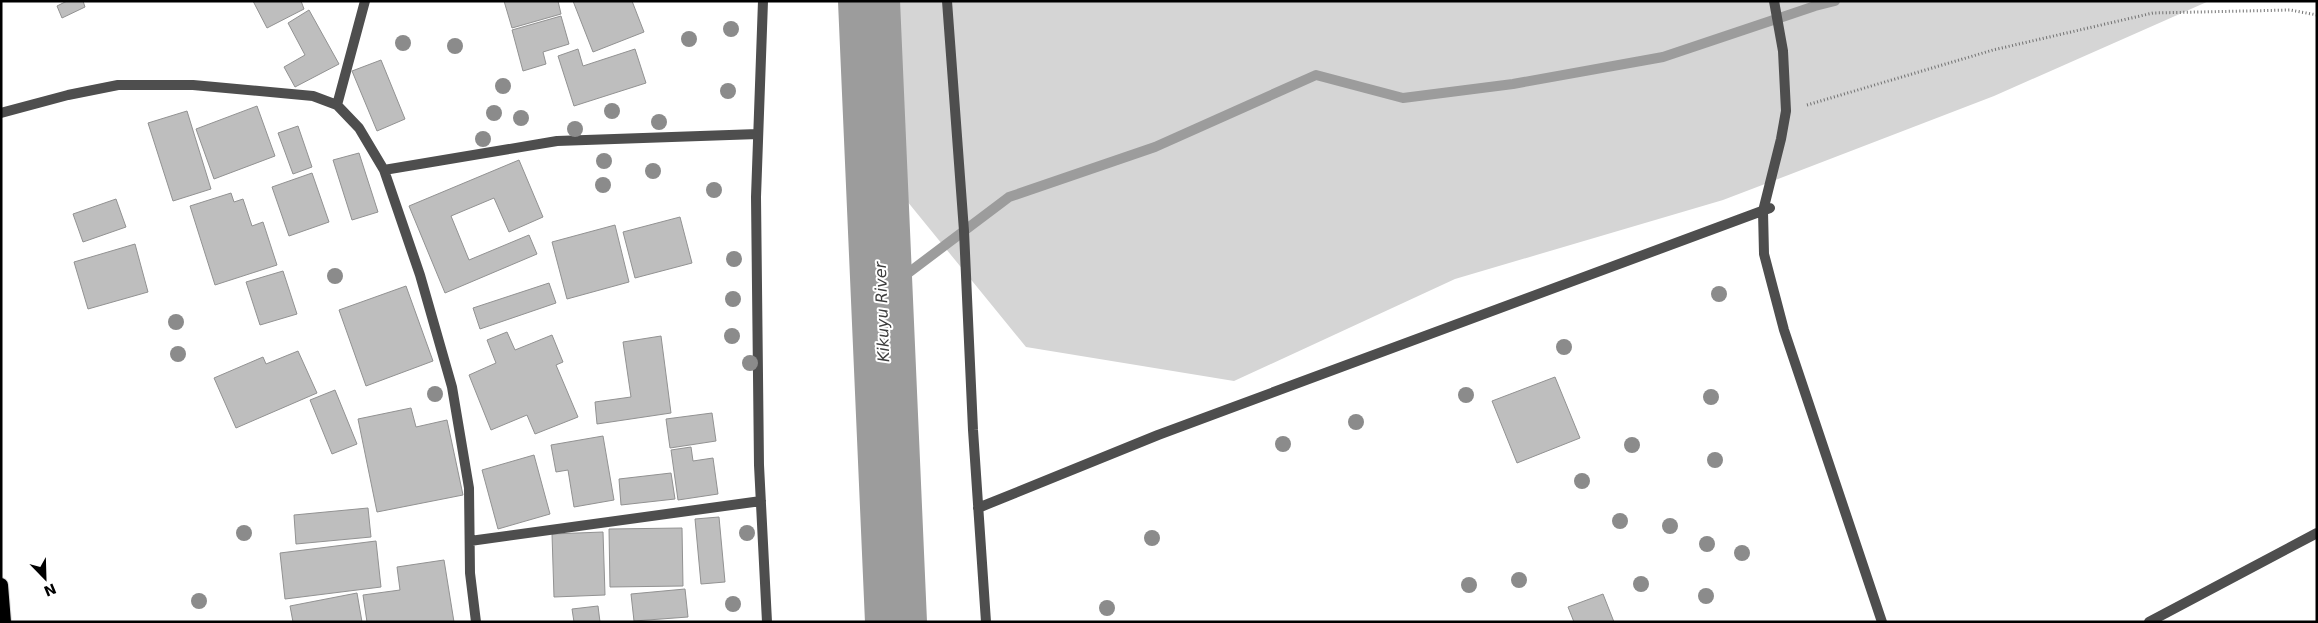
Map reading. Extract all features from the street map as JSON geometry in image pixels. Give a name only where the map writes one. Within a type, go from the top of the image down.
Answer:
[{"type":"highway","points":[[1,585],[4,622]]},
{"type":"street","points":[[337,105],[365,1]]},
{"type":"street","points":[[763,1],[756,196],[760,501],[767,622]]},
{"type":"street","points":[[946,1],[964,231],[978,508],[986,622]]},
{"type":"street","points":[[1774,1],[1783,51],[1786,111],[1766,209],[1764,254],[1784,330],[1882,622]]},
{"type":"street","points":[[1,113],[68,95],[118,85],[193,85],[312,96],[337,105],[359,128],[384,170],[420,275],[452,387],[469,488],[470,573],[476,622]]},
{"type":"street","points":[[384,170],[557,141],[758,134]]},
{"type":"street","points":[[978,508],[1158,435],[1766,209]]},
{"type":"street","points":[[470,541],[760,501]]},
{"type":"street","points":[[2149,622],[2317,533]]},
{"type":"path","points":[[1786,111],[1994,50],[2153,13],[2290,10],[2317,15]]},
{"type":"shaded area","points":[[899,1],[2209,1],[1994,96],[1723,200],[1455,279],[1234,381],[1026,347],[898,190]]},
{"type":"building","points":[[67,1],[83,1],[85,7],[62,18],[57,6]]},
{"type":"building","points":[[253,1],[301,1],[304,9],[267,28]]},
{"type":"building","points":[[504,1],[558,1],[561,14],[512,28]]},
{"type":"building","points":[[573,1],[632,1],[644,32],[593,52]]},
{"type":"building","points":[[309,10],[339,64],[295,87],[284,67],[305,55],[288,23]]},
{"type":"building","points":[[561,16],[569,44],[543,52],[546,64],[523,71],[512,30]]},
{"type":"building","points":[[578,49],[583,66],[635,49],[646,83],[574,106],[558,56]]},
{"type":"building","points":[[381,60],[405,119],[377,131],[352,71]]},
{"type":"building","points":[[257,106],[275,156],[214,179],[196,129]]},
{"type":"building","points":[[187,111],[211,189],[173,201],[148,123]]},
{"type":"building","points":[[298,126],[312,167],[293,174],[278,133]]},
{"type":"building","points":[[359,153],[378,212],[352,220],[333,160]]},
{"type":"building","points":[[519,160],[543,217],[509,232],[494,198],[451,216],[469,260],[529,235],[537,254],[445,293],[409,206]]},
{"type":"building","points":[[312,173],[329,222],[289,236],[272,187]]},
{"type":"building","points":[[231,193],[234,202],[243,199],[252,226],[263,222],[277,265],[215,285],[190,206]]},
{"type":"building","points":[[116,199],[126,227],[83,242],[73,214]]},
{"type":"building","points":[[680,217],[692,263],[635,278],[623,232]]},
{"type":"building","points":[[615,225],[629,282],[567,299],[552,242]]},
{"type":"building","points":[[135,244],[148,292],[88,309],[74,262]]},
{"type":"building","points":[[283,271],[297,314],[260,325],[246,282]]},
{"type":"building","points":[[549,283],[556,303],[480,329],[473,308]]},
{"type":"building","points":[[406,286],[433,361],[366,386],[339,310]]},
{"type":"building","points":[[507,332],[515,350],[552,335],[563,362],[556,365],[578,417],[535,434],[527,415],[491,430],[469,375],[496,363],[487,340]]},
{"type":"building","points":[[661,336],[671,413],[597,424],[595,402],[631,397],[623,342]]},
{"type":"building","points":[[298,351],[317,393],[236,428],[214,378],[263,357],[266,364]]},
{"type":"building","points":[[1555,377],[1580,438],[1517,463],[1492,401]]},
{"type":"building","points":[[335,390],[357,444],[332,454],[310,400]]},
{"type":"building","points":[[411,408],[416,427],[447,420],[463,495],[377,512],[358,419]]},
{"type":"building","points":[[712,413],[716,441],[670,448],[666,419]]},
{"type":"building","points":[[603,436],[614,500],[574,507],[568,470],[556,472],[551,445]]},
{"type":"building","points":[[691,447],[693,461],[713,458],[718,494],[678,500],[671,450]]},
{"type":"building","points":[[534,455],[550,514],[498,529],[482,470]]},
{"type":"building","points":[[671,473],[675,499],[621,505],[619,479]]},
{"type":"building","points":[[368,508],[371,537],[296,544],[294,515]]},
{"type":"building","points":[[719,517],[725,582],[701,584],[695,519]]},
{"type":"building","points":[[682,528],[683,586],[610,587],[609,529]]},
{"type":"building","points":[[603,532],[605,595],[554,597],[552,534]]},
{"type":"building","points":[[376,541],[381,587],[285,599],[280,553]]},
{"type":"building","points":[[444,560],[454,622],[367,622],[363,595],[400,590],[397,567]]},
{"type":"building","points":[[685,589],[688,617],[634,621],[631,594]]},
{"type":"building","points":[[357,593],[362,622],[293,622],[290,606]]},
{"type":"building","points":[[1603,594],[1614,622],[1574,622],[1568,607]]},
{"type":"building","points":[[598,606],[600,622],[574,622],[572,609]]},
{"type":"waterway","name":"Kikuyu River","points":[[869,1],[896,622]]},
{"type":"waterway","points":[[883,292],[1009,197],[1155,147],[1316,75],[1403,98],[1513,84],[1663,57],[1835,1]]}]
